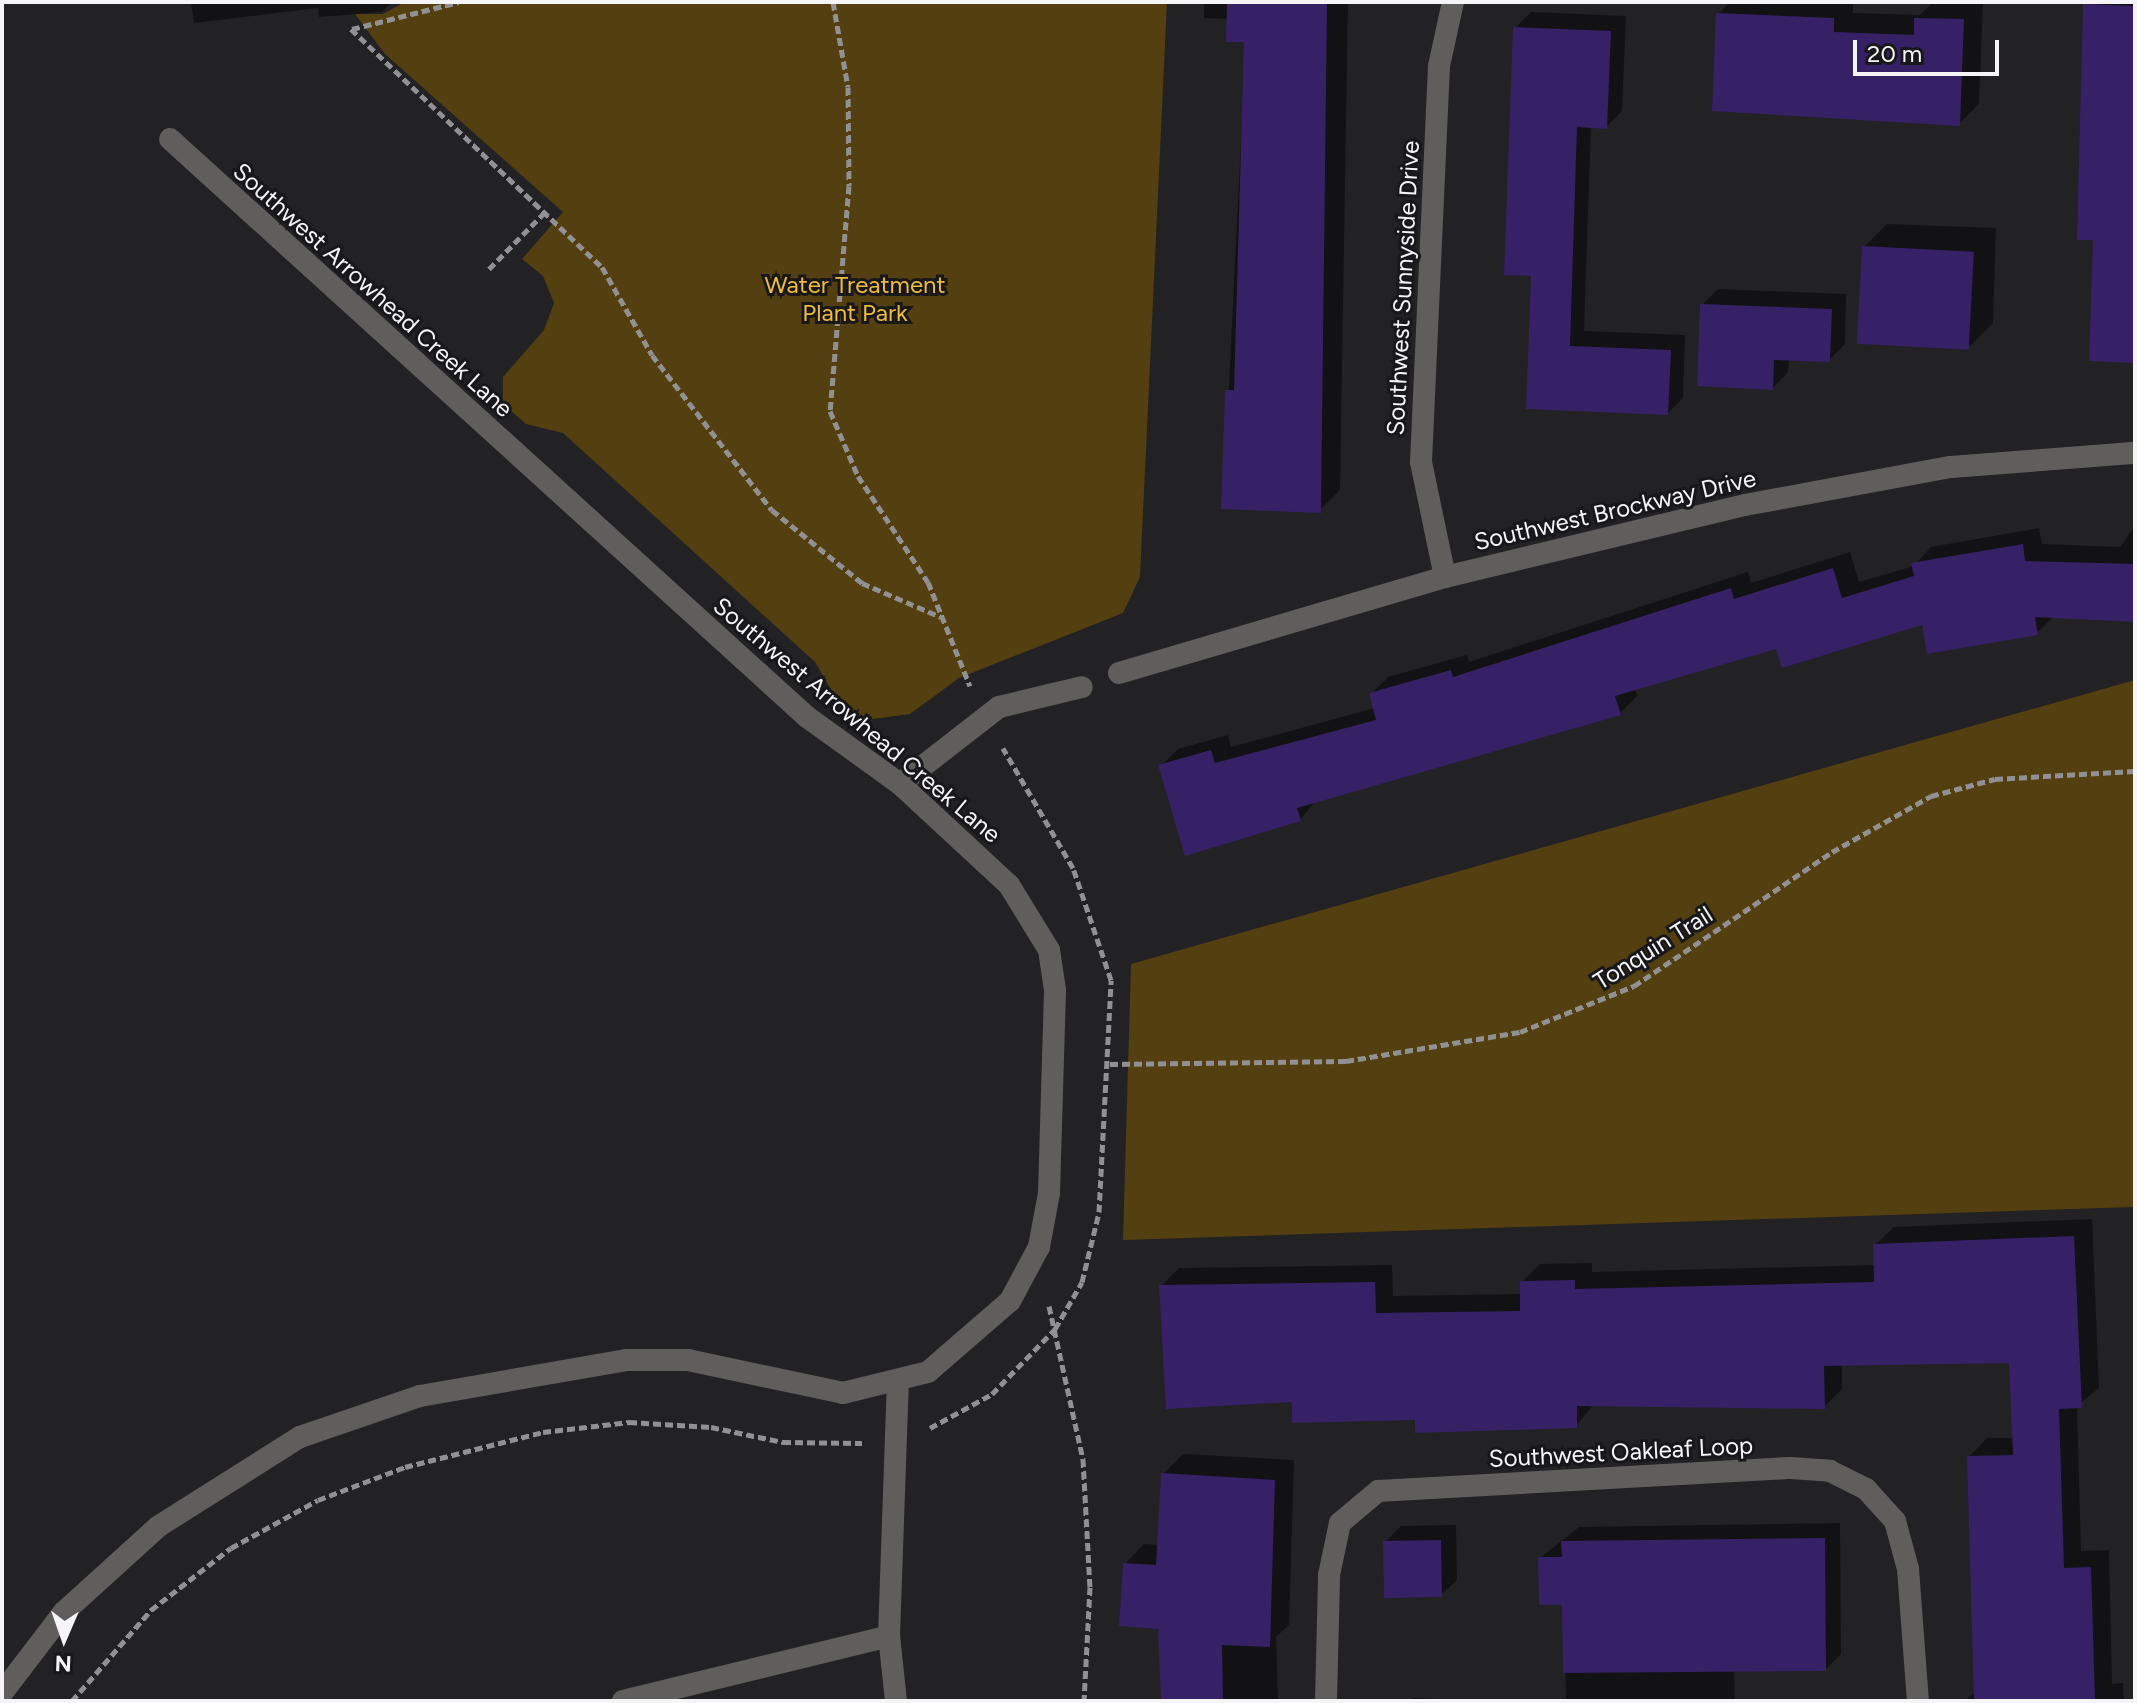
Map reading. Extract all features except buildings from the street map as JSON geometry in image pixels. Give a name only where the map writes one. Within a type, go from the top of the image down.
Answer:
[{"type":"street","name":"Southwest Sunnyside Drive","points":[[1445,577],[1421,462],[1439,66],[1453,2]]},
{"type":"street","name":"Southwest Arrowhead Creek Lane","points":[[2,1693],[64,1612],[159,1526],[315,1432],[420,1396],[626,1360],[688,1360],[843,1393],[898,1383],[959,1352],[1027,1273],[1049,1193],[1056,1038],[1049,950],[1009,885],[900,784],[807,717],[170,139]]},
{"type":"street","name":"Southwest Brockway Drive","points":[[1119,673],[1445,577],[1745,505],[1951,467],[2135,453]]},
{"type":"street","points":[[900,784],[999,707],[1082,687]]},
{"type":"street","points":[[896,1701],[889,1636],[898,1383]]},
{"type":"street","name":"Southwest Oakleaf Loop","points":[[1326,1701],[1329,1575],[1340,1523],[1378,1491],[1791,1468],[1830,1471],[1866,1489],[1895,1521],[1908,1569],[1918,1701]]},
{"type":"street","points":[[623,1701],[889,1636]]},
{"type":"path","points":[[459,2],[351,29],[602,267],[652,355],[772,510],[862,583],[942,618]]},
{"type":"path","points":[[833,2],[848,87],[849,186],[830,411],[844,452],[928,582],[966,677]]},
{"type":"path","points":[[489,269],[546,211]]},
{"type":"path","points":[[72,1701],[151,1610],[231,1548],[318,1500],[405,1467],[543,1432],[629,1422],[814,1445],[896,1438],[992,1394],[1055,1329],[1092,1246],[1110,1064],[1111,980],[1092,912],[1054,829],[1000,744]]},
{"type":"path","name":"Tonquin Trail","points":[[1110,1064],[1346,1061],[1520,1032],[1634,986],[1931,796],[1995,779],[2135,771]]},
{"type":"path","points":[[1027,1273],[1045,1292],[1083,1459],[1090,1587],[1084,1701]]},
{"type":"green space","name":"Water Treatment Plant Park","points":[[405,2],[1167,2],[1140,577],[1123,613],[959,678],[910,714],[850,722],[815,662],[563,433],[526,424],[503,404],[503,377],[544,330],[554,303],[543,276],[522,259],[563,212],[385,54],[355,14],[383,14]]},
{"type":"green space","points":[[2135,680],[2135,1207],[1123,1240],[1131,964]]}]
